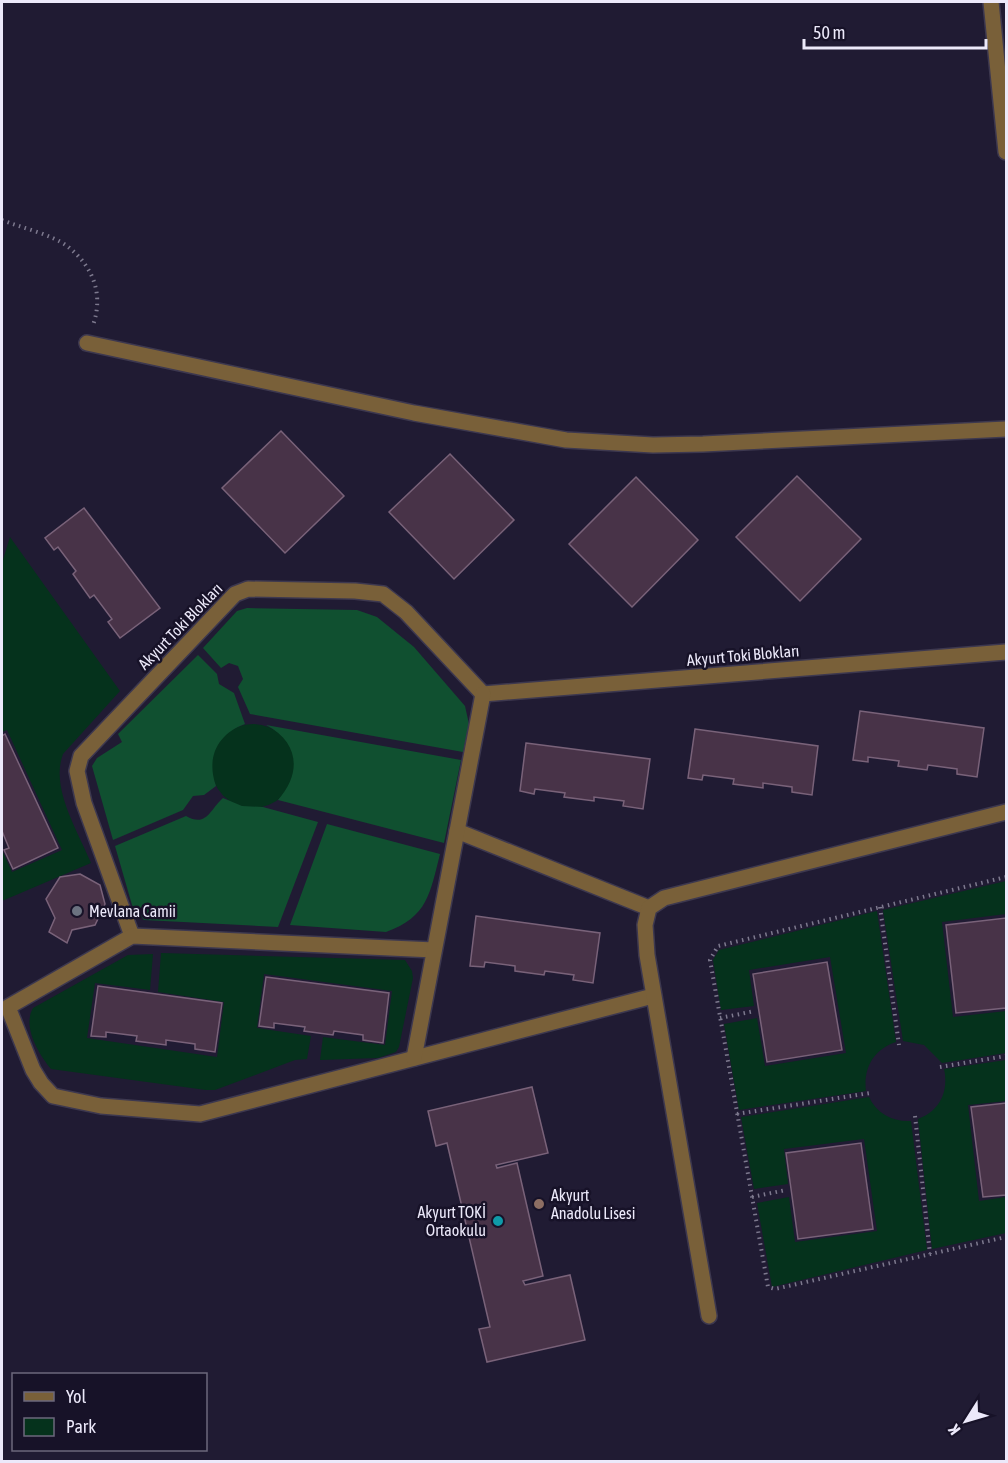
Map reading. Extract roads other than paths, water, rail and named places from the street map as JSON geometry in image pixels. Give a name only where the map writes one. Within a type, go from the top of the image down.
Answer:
[{"type":"street","points":[[991,2],[1006,152]]},
{"type":"street","points":[[87,343],[414,413],[566,440],[653,445],[703,444],[1006,429]]},
{"type":"street","name":"Akyurt Toki Blokları","points":[[132,936],[84,803],[77,771],[81,756],[235,594],[248,589],[355,591],[383,594],[406,612],[483,694],[1006,652]]},
{"type":"street","points":[[414,1058],[483,694]]},
{"type":"street","points":[[709,1316],[653,996],[645,925],[649,908],[664,898],[1006,812]]},
{"type":"street","points":[[457,831],[649,908]]},
{"type":"street","points":[[434,950],[132,936],[8,1007],[33,1070],[41,1083],[53,1095],[100,1106],[200,1114],[653,996]]},
{"type":"place","name":"Mevlana Camii","points":[[77,911]]},
{"type":"place","name":"Akyurt Anadolu Lisesi","points":[[539,1204]]},
{"type":"place","name":"Akyurt TOKİ Ortaokulu","points":[[498,1221]]}]
